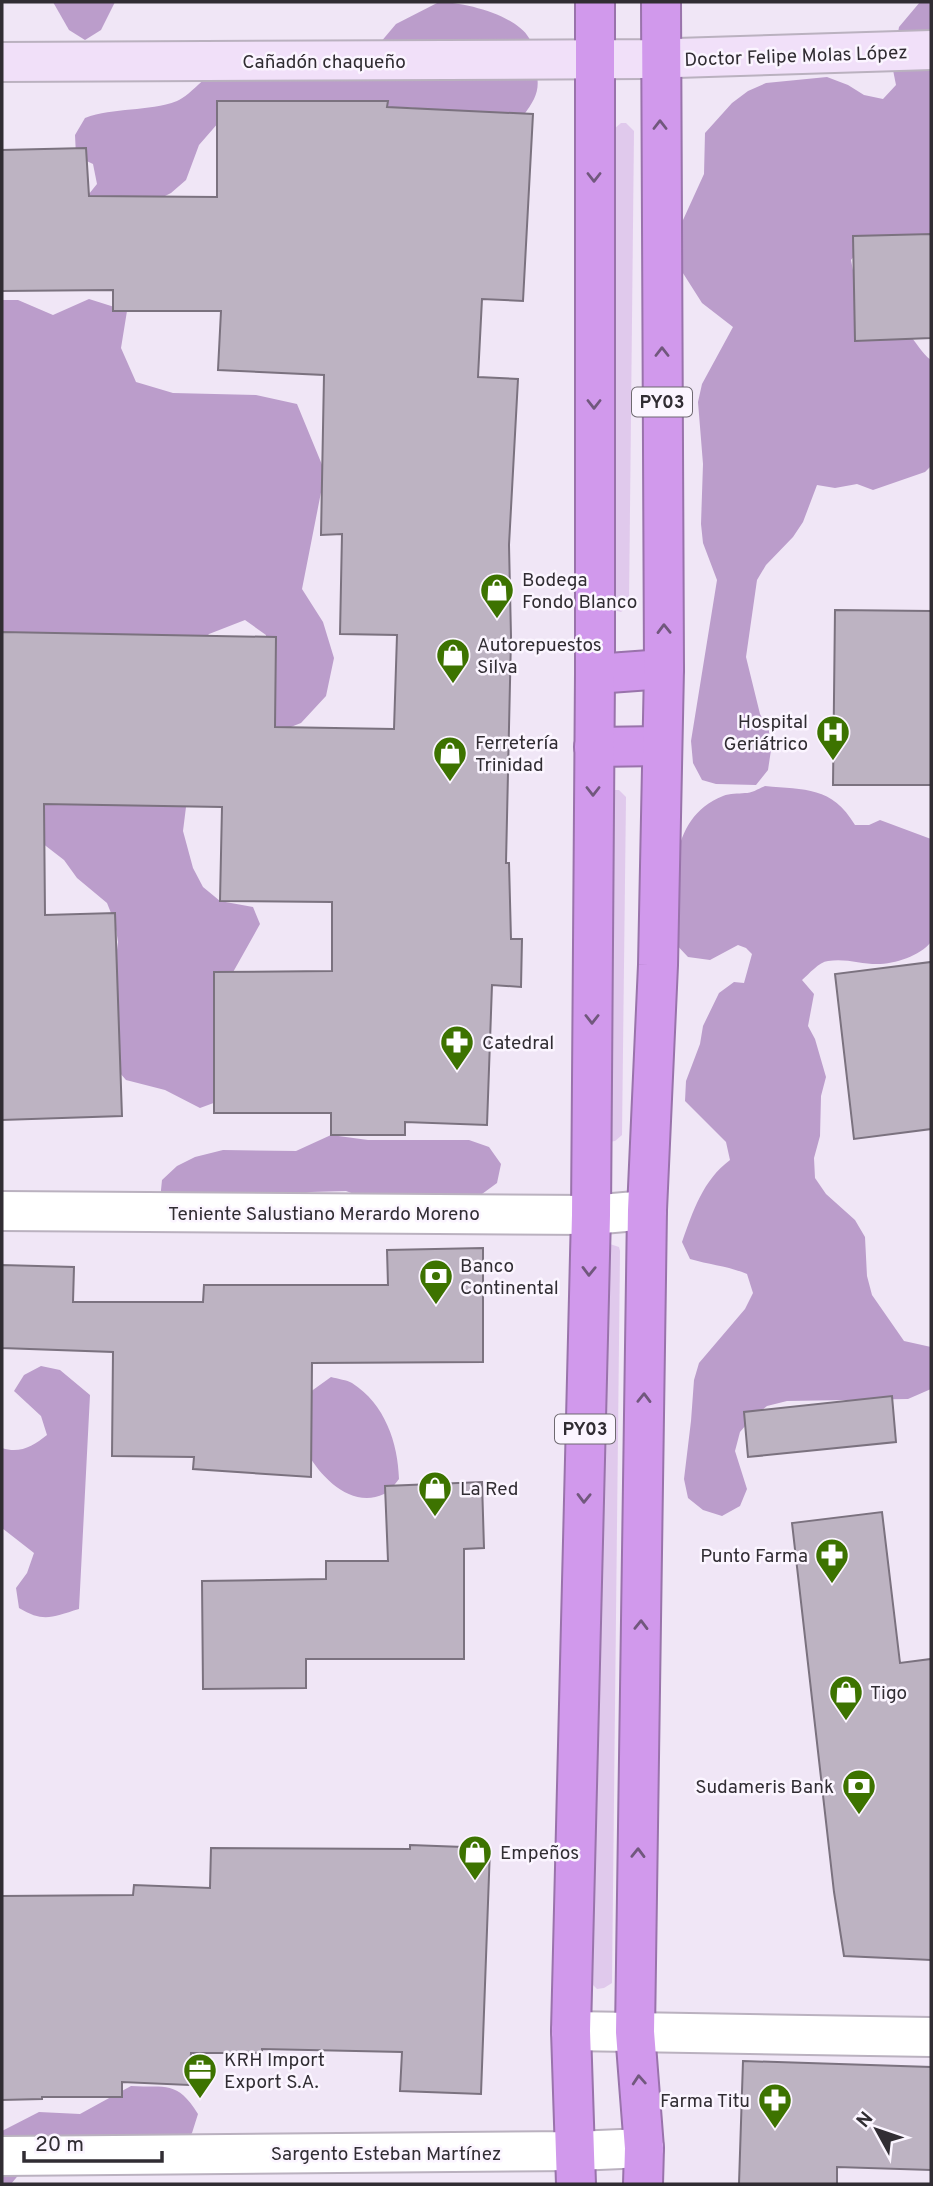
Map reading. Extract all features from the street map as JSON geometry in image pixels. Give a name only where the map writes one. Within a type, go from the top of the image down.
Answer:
[{"type":"highway","name":"PY03","points":[[576,2168],[571,2031],[590,1215],[595,674],[595,2]]},
{"type":"highway","name":"PY03","points":[[643,2166],[635,2032],[647,1210],[658,965],[664,669],[653,59],[661,2]]},
{"type":"highway","points":[[595,674],[664,669]]},
{"type":"highway","points":[[594,747],[662,746]]},
{"type":"main road","name":"Doctor Felipe Molas López","points":[[653,59],[931,50]]},
{"type":"main road","name":"Cañadón chaqueño","points":[[2,62],[653,59]]},
{"type":"street","name":"Teniente Salustiano Merardo Moreno","points":[[2,1211],[590,1215],[647,1210]]},
{"type":"street","points":[[571,2031],[931,2037]]},
{"type":"street","name":"Sargento Esteban Martínez","points":[[2,2156],[576,2168],[643,2166]]},
{"type":"shaded area","points":[[53,2],[115,2],[101,30],[85,40],[69,30]]},
{"type":"shaded area","points":[[439,2],[462,4],[489,11],[513,23],[529,38],[538,87],[535,98],[523,116],[446,116],[425,109],[406,107],[226,114],[199,145],[186,180],[171,193],[153,202],[72,215],[97,184],[93,164],[76,156],[75,135],[85,118],[177,101],[195,88],[227,57],[369,56],[396,24]]},
{"type":"shaded area","points":[[920,2],[931,2],[931,235],[863,245],[851,260],[858,302],[854,326],[875,323],[903,329],[931,360],[931,466],[925,472],[873,490],[857,484],[835,488],[817,485],[803,522],[793,537],[766,565],[757,580],[746,657],[760,714],[769,731],[771,750],[768,770],[756,785],[716,784],[702,780],[693,763],[691,741],[717,580],[703,543],[703,464],[698,402],[702,384],[733,327],[702,303],[681,270],[678,231],[704,174],[705,133],[732,103],[748,91],[766,83],[827,77],[864,95],[883,99],[896,85],[892,65],[899,27]]},
{"type":"shaded area","points":[[621,123],[626,123],[634,131],[629,605],[621,612],[610,609],[613,130]]},
{"type":"shaded area","points":[[89,299],[127,311],[121,348],[136,382],[173,393],[256,395],[297,404],[325,472],[302,589],[323,622],[334,658],[326,696],[301,723],[265,737],[268,679],[266,635],[245,620],[209,634],[185,663],[2,673],[2,300],[18,300],[53,315]]},
{"type":"shaded area","points":[[2,777],[188,791],[183,831],[193,868],[203,887],[220,901],[253,907],[260,924],[232,974],[219,1101],[200,1108],[165,1090],[126,1080],[113,1065],[110,1005],[118,942],[115,923],[107,903],[77,878],[64,860],[33,836],[2,830]]},
{"type":"shaded area","points":[[765,786],[816,792],[837,803],[855,825],[869,825],[880,820],[931,839],[931,942],[914,955],[891,963],[871,964],[841,960],[825,962],[802,980],[814,994],[808,1026],[815,1039],[826,1077],[821,1096],[820,1136],[814,1158],[815,1178],[826,1194],[855,1220],[865,1237],[867,1276],[872,1295],[904,1341],[931,1347],[931,1389],[908,1399],[787,1401],[767,1406],[740,1432],[735,1451],[747,1489],[740,1506],[722,1516],[703,1510],[688,1498],[684,1479],[694,1380],[699,1363],[745,1309],[753,1293],[747,1274],[690,1259],[682,1242],[706,1187],[730,1160],[726,1142],[685,1101],[686,1081],[700,1044],[703,1026],[719,993],[734,982],[744,983],[752,954],[738,945],[710,960],[688,957],[672,940],[672,900],[677,858],[682,838],[691,821],[704,806],[726,795],[750,792]]},
{"type":"shaded area","points":[[612,790],[619,790],[626,797],[622,1135],[609,1142]]},
{"type":"shaded area","points":[[331,1135],[368,1140],[469,1140],[489,1147],[501,1164],[497,1183],[482,1194],[463,1198],[426,1193],[365,1198],[346,1191],[311,1192],[273,1199],[160,1200],[162,1180],[177,1166],[195,1157],[223,1150],[296,1151]]},
{"type":"shaded area","points":[[607,1243],[619,1247],[620,1251],[612,1983],[597,1989],[591,1983]]},
{"type":"shaded area","points":[[41,1366],[60,1370],[90,1395],[79,1609],[48,1617],[35,1616],[19,1608],[16,1588],[27,1573],[34,1553],[2,1528],[2,1448],[26,1448],[47,1435],[41,1416],[14,1391],[24,1375]]},
{"type":"shaded area","points":[[331,1377],[350,1382],[363,1392],[388,1425],[396,1452],[399,1479],[384,1494],[372,1498],[350,1495],[321,1473],[306,1449],[299,1400]]},
{"type":"shaded area","points":[[131,2086],[170,2088],[184,2096],[198,2114],[192,2133],[167,2162],[21,2172],[11,2184],[2,2184],[2,2131],[39,2112],[80,2114]]},
{"type":"building","points":[[217,101],[388,101],[387,107],[533,114],[523,301],[482,299],[478,377],[518,379],[509,545],[511,637],[506,863],[509,863],[511,939],[522,939],[521,987],[492,985],[487,1125],[405,1122],[405,1135],[331,1135],[331,1113],[214,1113],[214,972],[332,971],[332,902],[220,901],[222,807],[44,804],[45,915],[115,913],[122,1116],[2,1120],[2,632],[276,637],[275,727],[394,729],[397,635],[340,634],[342,534],[321,535],[324,375],[218,370],[221,311],[113,311],[113,290],[2,291],[2,150],[86,148],[89,196],[217,197]]},
{"type":"building","points":[[931,234],[931,338],[855,341],[853,236]]},
{"type":"building","points":[[835,610],[931,611],[931,785],[833,785]]},
{"type":"building","points":[[931,962],[931,1129],[854,1139],[835,974]]},
{"type":"building","points":[[483,1248],[483,1362],[312,1363],[311,1477],[193,1469],[194,1457],[112,1456],[113,1352],[2,1348],[2,1265],[74,1267],[73,1302],[203,1302],[204,1285],[388,1285],[387,1250]]},
{"type":"building","points":[[892,1396],[896,1442],[748,1457],[744,1412]]},
{"type":"building","points":[[482,1482],[484,1548],[464,1549],[464,1659],[306,1659],[306,1688],[203,1689],[202,1581],[326,1579],[326,1561],[388,1561],[385,1486]]},
{"type":"building","points":[[882,1512],[900,1663],[931,1659],[931,1960],[844,1956],[834,1892],[792,1523]]},
{"type":"building","points":[[410,1845],[490,1848],[481,2094],[400,2091],[402,2052],[262,2049],[262,2053],[191,2053],[189,2085],[122,2082],[122,2097],[2,2100],[2,1896],[133,1895],[134,1885],[210,1888],[211,1848],[410,1849]]},
{"type":"building","points":[[743,2061],[931,2067],[931,2170],[837,2167],[837,2184],[739,2184]]},
{"type":"place","name":"Bodega Fondo Blanco","points":[[497,620]]},
{"type":"place","name":"Autorepuestos Silva","points":[[453,685]]},
{"type":"place","name":"Hospital Geriátrico","points":[[833,762]]},
{"type":"place","name":"Ferretería Trinidad","points":[[450,783]]},
{"type":"place","name":"Catedral","points":[[457,1072]]},
{"type":"place","name":"Banco Continental","points":[[436,1306]]},
{"type":"place","name":"La Red","points":[[435,1518]]},
{"type":"place","name":"Punto Farma","points":[[832,1585]]},
{"type":"place","name":"Tigo","points":[[846,1722]]},
{"type":"place","name":"Sudameris Bank","points":[[859,1816]]},
{"type":"place","name":"Empeños","points":[[475,1882]]},
{"type":"place","name":"KRH Import Export S.A.","points":[[200,2100]]},
{"type":"place","name":"Farma Titu","points":[[775,2130]]}]
